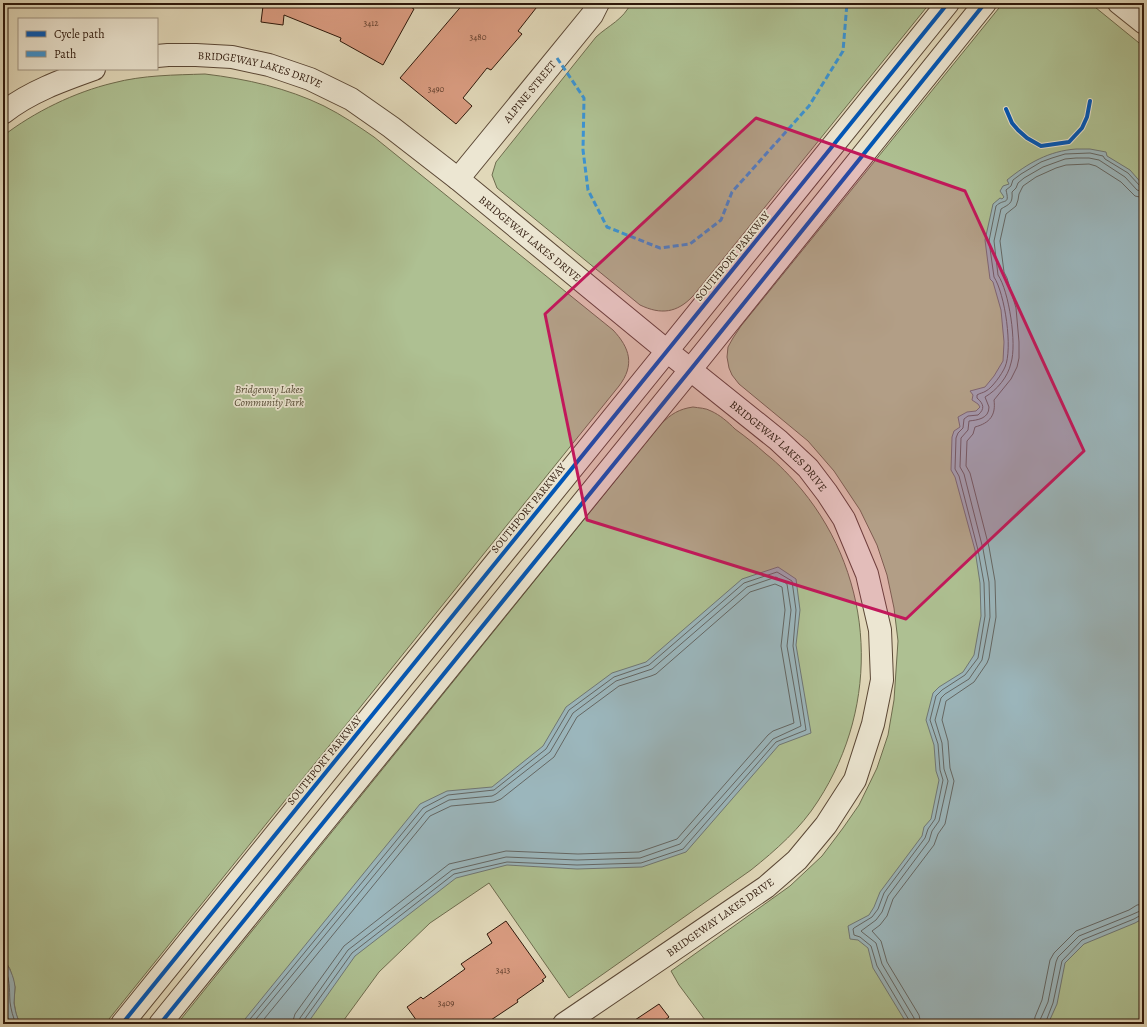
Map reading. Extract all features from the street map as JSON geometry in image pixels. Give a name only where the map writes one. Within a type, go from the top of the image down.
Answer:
[{"type":"street","name":"ALPINE STREET","points":[[458,179],[592,15],[598,3]]},
{"type":"street","name":"SOUTHPORT PARKWAY","points":[[122,1024],[948,3]]},
{"type":"street","points":[[160,1024],[691,369],[985,3]]},
{"type":"street","points":[[1119,3],[1144,23]]},
{"type":"street","name":"BRIDGEWAY LAKES DRIVE","points":[[158,56],[196,55],[232,57],[269,65],[310,79],[351,99],[392,127],[458,179],[778,440],[808,468],[844,519],[867,574],[880,630],[882,680],[873,724],[855,780],[826,825],[797,860],[766,887],[564,1024]]},
{"type":"street","points":[[6,104],[91,70]]},
{"type":"highlighted area","points":[[756,118],[965,191],[1084,451],[906,619],[587,520],[545,314]]},
{"type":"green space","points":[[631,3],[930,3],[693,296],[681,306],[668,311],[655,310],[640,305],[497,188],[492,175],[496,162],[596,37],[620,18]]},
{"type":"green space","points":[[1003,3],[1090,3],[1144,47],[1144,1024],[708,1024],[679,985],[671,971],[790,886],[822,856],[859,805],[877,768],[888,735],[894,700],[898,641],[894,608],[887,575],[877,545],[860,510],[834,471],[808,441],[739,384],[729,368],[727,357],[728,347],[741,326]]},
{"type":"green space","name":"Bridgeway Lakes Community Park","points":[[205,74],[266,85],[296,94],[331,109],[374,137],[613,330],[627,350],[629,364],[624,378],[619,386],[105,1024],[20,1024],[16,1014],[14,1002],[15,987],[10,969],[3,958],[3,136],[41,111],[70,97],[99,87],[124,80],[147,77]]},
{"type":"green space","points":[[693,407],[709,410],[724,419],[776,462],[802,490],[826,525],[844,562],[856,602],[861,642],[860,683],[852,724],[838,763],[818,801],[804,820],[779,846],[751,870],[569,998],[489,883],[430,923],[379,972],[341,1024],[177,1024],[661,424],[676,412]]},
{"type":"water","points":[[1076,149],[1090,149],[1106,152],[1107,156],[1130,170],[1144,186],[1144,918],[1084,944],[1065,963],[1057,1004],[1048,1024],[907,1024],[873,968],[868,948],[858,940],[850,939],[848,926],[869,915],[880,892],[922,836],[924,827],[931,819],[939,780],[936,771],[934,745],[926,720],[933,693],[939,687],[963,672],[974,655],[981,616],[980,583],[975,550],[955,477],[951,470],[952,437],[954,431],[960,427],[958,417],[967,412],[976,411],[980,407],[972,400],[973,395],[970,391],[985,387],[1003,361],[1004,342],[1001,310],[993,282],[990,279],[985,240],[993,204],[1000,198],[1002,199],[1004,197],[1000,191],[1003,186],[1009,184],[1007,180],[1023,168],[1048,155]]},
{"type":"water","points":[[778,567],[796,579],[800,610],[796,645],[811,733],[779,745],[686,852],[642,867],[577,869],[507,865],[456,878],[355,956],[307,1024],[241,1024],[420,804],[447,791],[492,787],[543,746],[566,707],[612,673],[646,662],[742,579]]},
{"type":"water","points":[[3,958],[14,979],[14,1003],[20,1024],[3,1024]]},
{"type":"building","points":[[257,3],[404,3],[414,9],[383,65],[340,41],[341,38],[284,15],[283,25],[261,22],[263,6]]},
{"type":"building","points":[[464,3],[540,3],[518,31],[522,34],[491,70],[487,68],[463,98],[472,106],[456,124],[400,78]]},
{"type":"building","points":[[506,921],[546,977],[542,980],[544,981],[517,1000],[518,1002],[485,1024],[419,1024],[407,1007],[421,997],[423,999],[465,969],[461,964],[492,943],[487,934]]},
{"type":"building","points":[[659,1004],[669,1017],[660,1024],[629,1024]]},
{"type":"marked path","points":[[557,58],[584,98],[583,150],[588,190],[607,227],[660,248],[690,244],[721,220],[732,192],[809,106],[843,51],[847,3]]},
{"type":"cycle path","points":[[122,1024],[948,3]]},
{"type":"cycle path","points":[[160,1024],[691,369],[985,3]]},
{"type":"cycle path","points":[[1006,109],[1012,123],[1018,130],[1027,138],[1041,146],[1069,142],[1082,128],[1087,117],[1090,101]]}]
